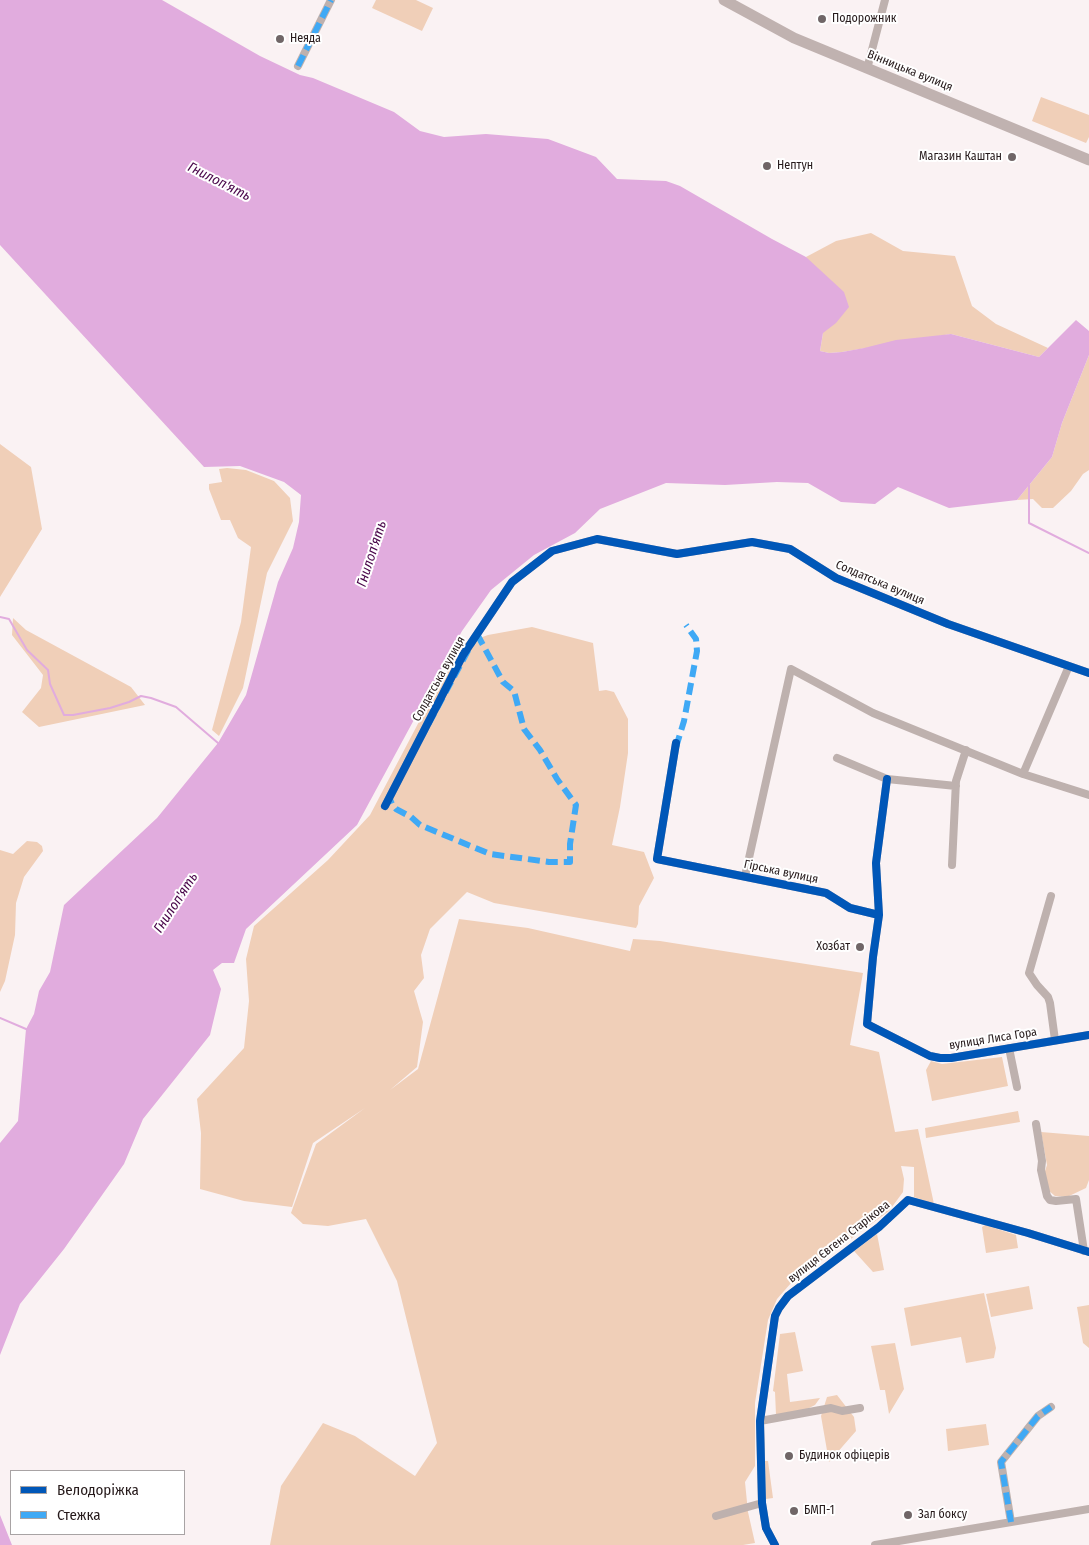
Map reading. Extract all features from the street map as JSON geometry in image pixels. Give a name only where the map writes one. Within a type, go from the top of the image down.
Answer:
[{"type":"main road","name":"Вінницька вулиця","points":[[724,0],[794,38],[1089,160]]},
{"type":"street","points":[[298,66],[331,0]]},
{"type":"street","points":[[867,69],[885,0]]},
{"type":"street","name":"Солдатська вулиця","points":[[385,806],[463,655],[512,582],[552,551],[597,540],[677,554],[752,542],[790,549],[836,578],[948,624],[1089,673]]},
{"type":"street","points":[[1022,774],[1069,666]]},
{"type":"street","name":"Гірська вулиця","points":[[745,876],[791,669],[873,713],[1022,774],[1089,795]]},
{"type":"street","name":"Гірська вулиця","points":[[676,743],[657,859],[826,894],[850,908],[879,915]]},
{"type":"street","points":[[952,865],[956,786],[966,750]]},
{"type":"street","points":[[837,758],[887,779],[956,786]]},
{"type":"street","points":[[879,915],[876,863],[887,779]]},
{"type":"street","points":[[1051,896],[1029,973],[1032,980],[1048,997],[1055,1040]]},
{"type":"street","name":"вулиця Лиса Гора","points":[[879,915],[867,1024],[930,1056],[940,1058],[1089,1036]]},
{"type":"street","points":[[1009,1048],[1017,1087]]},
{"type":"street","points":[[1036,1124],[1042,1161],[1041,1170],[1047,1196],[1050,1200],[1056,1202],[1076,1199],[1086,1252]]},
{"type":"street","name":"вулиця Євгена Старікова","points":[[775,1545],[766,1528],[762,1503],[760,1421],[775,1316],[788,1296],[879,1227],[908,1200],[1028,1232],[1086,1252]]},
{"type":"street","points":[[1011,1522],[1001,1462],[1038,1416],[1051,1407]]},
{"type":"street","points":[[760,1421],[831,1408],[842,1411],[860,1408]]},
{"type":"street","points":[[716,1516],[762,1503]]},
{"type":"street","points":[[875,1545],[1089,1509]]},
{"type":"shaded area","points":[[376,0],[416,0],[433,8],[422,31],[372,8]]},
{"type":"shaded area","points":[[1041,97],[1089,115],[1089,137],[1086,143],[1032,121]]},
{"type":"shaded area","points":[[871,233],[903,251],[955,256],[972,306],[996,324],[1048,348],[1039,357],[951,334],[842,352],[829,353],[820,351],[823,333],[806,257],[836,241]]},
{"type":"shaded area","points":[[1089,355],[1089,470],[1083,474],[1071,491],[1053,508],[1042,508],[1033,499],[1017,500],[1052,457],[1062,423]]},
{"type":"shaded area","points":[[0,444],[31,467],[42,529],[0,597]]},
{"type":"shaded area","points":[[219,469],[246,470],[274,481],[290,498],[293,521],[267,573],[243,688],[219,736],[212,730],[241,622],[251,547],[238,538],[230,520],[221,520],[209,489],[209,484],[222,482]]},
{"type":"shaded area","points":[[13,618],[26,630],[131,687],[145,705],[39,727],[22,712],[41,688],[43,675],[12,635]]},
{"type":"shaded area","points":[[532,627],[593,643],[599,691],[614,692],[628,719],[628,753],[612,845],[644,852],[654,878],[639,906],[636,928],[494,903],[467,892],[430,929],[421,955],[424,978],[414,991],[423,1022],[417,1067],[390,1090],[418,1069],[459,919],[528,928],[630,951],[633,939],[660,941],[863,973],[850,1045],[879,1052],[895,1132],[918,1129],[934,1204],[914,1197],[914,1167],[901,1166],[904,1179],[903,1192],[889,1211],[792,1282],[777,1299],[768,1320],[755,1403],[755,1466],[745,1482],[748,1512],[755,1543],[743,1545],[270,1545],[281,1486],[323,1423],[355,1436],[415,1476],[437,1443],[397,1281],[366,1219],[328,1226],[303,1224],[291,1213],[316,1144],[365,1108],[313,1143],[292,1207],[244,1201],[200,1189],[201,1133],[197,1099],[244,1048],[249,1001],[246,959],[254,926],[328,860],[370,815],[432,697],[463,644],[488,635]]},
{"type":"shaded area","points":[[27,841],[37,842],[42,846],[43,851],[24,877],[16,903],[15,935],[5,981],[0,992],[0,850],[13,854]]},
{"type":"shaded area","points":[[1002,1057],[1008,1086],[932,1101],[926,1070],[931,1061],[942,1064]]},
{"type":"shaded area","points":[[1018,1111],[1020,1122],[926,1138],[925,1128]]},
{"type":"shaded area","points":[[1041,1132],[1089,1136],[1089,1180],[1086,1188],[1067,1197],[1055,1196],[1048,1190],[1044,1174],[1047,1165]]},
{"type":"shaded area","points":[[985,1225],[1016,1235],[1018,1248],[986,1253],[982,1227]]},
{"type":"shaded area","points":[[877,1234],[884,1270],[873,1272],[854,1251]]},
{"type":"shaded area","points":[[1029,1286],[1033,1309],[991,1317],[986,1294]]},
{"type":"shaded area","points":[[984,1293],[996,1348],[994,1358],[966,1363],[961,1337],[911,1346],[904,1308]]},
{"type":"shaded area","points":[[1089,1305],[1089,1348],[1083,1343],[1077,1307]]},
{"type":"shaded area","points":[[795,1332],[803,1371],[787,1374],[790,1402],[820,1398],[815,1405],[803,1411],[776,1415],[775,1392],[773,1391],[780,1334]]},
{"type":"shaded area","points":[[895,1343],[904,1389],[889,1414],[885,1390],[880,1390],[871,1346]]},
{"type":"shaded area","points":[[837,1395],[854,1417],[856,1431],[829,1462],[821,1416],[827,1397]]},
{"type":"shaded area","points":[[986,1424],[989,1445],[948,1451],[946,1429]]},
{"type":"shaded area","points":[[765,1461],[768,1461],[773,1498],[766,1499]]},
{"type":"water","name":"Гнилоп'ять","points":[[0,0],[162,0],[260,56],[300,75],[313,78],[394,112],[420,131],[444,137],[486,134],[548,139],[596,157],[617,179],[666,181],[680,186],[806,257],[844,292],[849,307],[836,323],[823,333],[820,351],[829,353],[842,352],[896,340],[951,334],[1039,357],[1076,320],[1089,331],[1089,355],[1062,423],[1052,457],[1017,500],[949,508],[898,487],[875,504],[841,502],[808,483],[777,482],[725,485],[666,483],[600,509],[575,533],[534,555],[491,590],[462,631],[357,825],[246,929],[234,963],[222,963],[213,970],[221,989],[210,1035],[143,1119],[124,1164],[64,1249],[20,1304],[0,1355],[0,1143],[18,1121],[26,1029],[34,1014],[39,991],[50,972],[64,905],[157,818],[218,743],[246,695],[278,582],[293,548],[299,522],[301,495],[284,482],[240,466],[204,467],[0,245]]},
{"type":"water","points":[[0,1515],[12,1545],[0,1545]]},
{"type":"waterway","points":[[1029,485],[1029,523],[1089,553]]},
{"type":"waterway","points":[[0,617],[9,619],[27,650],[48,670],[50,684],[64,715],[110,708],[141,696],[176,707],[218,743]]},
{"type":"waterway","points":[[0,1018],[26,1029]]},
{"type":"marked path","points":[[298,66],[331,0]]},
{"type":"marked path","points":[[676,747],[684,721],[697,651],[696,639],[686,625]]},
{"type":"marked path","points":[[477,634],[503,682],[514,691],[524,729],[576,805],[570,844],[570,862],[549,862],[490,854],[420,825],[411,817],[396,809],[389,797],[477,634]]},
{"type":"marked path","points":[[1011,1522],[1001,1462],[1038,1416],[1051,1407]]},
{"type":"cycle path","points":[[385,806],[463,655],[512,582],[552,551],[597,539],[677,554],[752,542],[790,549],[836,578],[948,624],[1089,673]]},
{"type":"cycle path","points":[[676,743],[657,859],[826,893],[850,908],[879,915]]},
{"type":"cycle path","points":[[887,779],[876,863],[879,915],[867,1024],[930,1056],[940,1058],[951,1058],[1089,1035]]},
{"type":"cycle path","points":[[775,1545],[766,1528],[762,1503],[760,1421],[775,1316],[788,1296],[879,1227],[908,1200],[1089,1252]]},
{"type":"place","name":"Подорожник","points":[[822,19]]},
{"type":"place","name":"Неяда","points":[[280,39]]},
{"type":"place","name":"Магазин Каштан","points":[[1012,157]]},
{"type":"place","name":"Нептун","points":[[767,166]]},
{"type":"place","name":"Хозбат","points":[[860,947]]},
{"type":"place","name":"Будинок офіцерів","points":[[789,1456]]},
{"type":"place","name":"БМП-1","points":[[794,1511]]},
{"type":"place","name":"Зал боксу","points":[[908,1515]]}]
